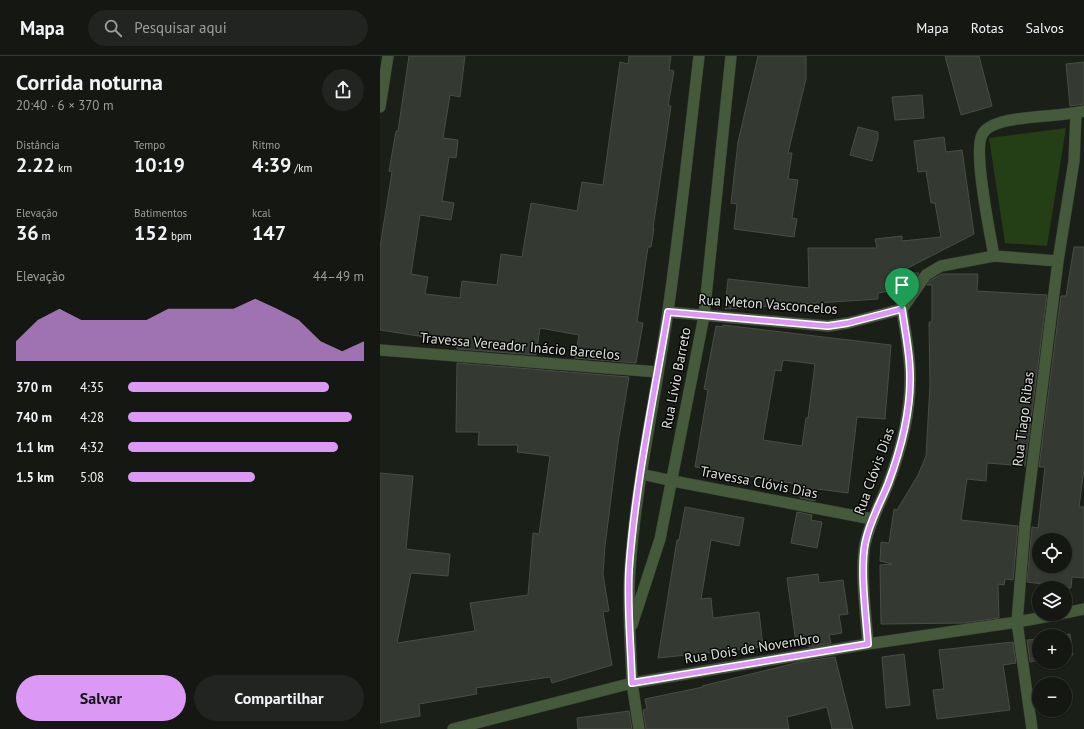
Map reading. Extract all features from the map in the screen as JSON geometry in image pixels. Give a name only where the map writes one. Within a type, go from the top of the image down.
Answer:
[{"type":"street","points":[[380,107],[388,56]]},
{"type":"street","name":"Rua Lívio Barreto","points":[[639,729],[632,683],[629,570],[641,474],[668,312],[699,56]]},
{"type":"street","name":"Rua Lívio Barreto","points":[[630,629],[660,539],[704,316],[732,56]]},
{"type":"street","points":[[994,256],[980,162],[979,142],[982,134],[988,128],[1002,122],[1080,112]]},
{"type":"street","name":"Rua Tiago Ribas","points":[[1032,729],[1017,622],[1025,524],[1058,261],[1079,161],[1080,112]]},
{"type":"street","points":[[902,309],[926,275],[932,270],[941,266],[994,256],[1058,261]]},
{"type":"street","name":"Rua Meton Vasconcelos","points":[[668,312],[828,326],[848,323],[902,309]]},
{"type":"street","name":"Rua Clóvis Dias","points":[[868,644],[864,580],[865,545],[872,519],[888,484],[906,427],[910,375],[902,309]]},
{"type":"street","name":"Travessa Vereador Inácio Barcelos","points":[[380,350],[658,372]]},
{"type":"street","name":"Travessa Clóvis Dias","points":[[641,474],[872,519]]},
{"type":"street","points":[[1072,612],[1084,609]]},
{"type":"street","name":"Rua Dois de Novembro","points":[[453,729],[632,683],[868,644],[1032,619]]},
{"type":"green space","points":[[1066,128],[1047,246],[1005,243],[989,138]]},
{"type":"building","points":[[409,56],[465,56],[460,97],[450,95],[443,138],[458,140],[456,158],[449,157],[442,201],[454,203],[451,220],[420,215],[411,274],[428,277],[425,294],[460,298],[462,281],[497,285],[501,254],[522,257],[531,203],[577,211],[582,182],[603,185],[620,62],[628,64],[629,56],[671,56],[669,70],[674,71],[668,106],[671,106],[654,228],[651,247],[648,247],[637,322],[643,323],[636,363],[575,358],[579,335],[540,328],[536,355],[457,349],[457,342],[380,330],[380,247],[392,172],[389,171],[396,131],[398,131]]},
{"type":"building","points":[[758,56],[806,56],[806,79],[788,153],[792,153],[788,179],[798,180],[792,218],[797,219],[794,237],[734,229],[737,204],[731,203],[738,142]]},
{"type":"building","points":[[945,56],[979,56],[992,106],[961,115]]},
{"type":"building","points":[[1084,62],[1084,104],[1070,106],[1066,64]]},
{"type":"building","points":[[922,95],[924,118],[895,120],[892,97]]},
{"type":"building","points":[[858,127],[878,132],[878,139],[872,161],[850,155]]},
{"type":"building","points":[[944,137],[946,152],[962,150],[974,234],[898,273],[919,273],[908,288],[878,293],[878,299],[725,309],[728,279],[809,288],[808,248],[877,248],[875,239],[902,236],[902,241],[941,237],[935,203],[931,203],[926,171],[918,172],[914,141]]},
{"type":"building","points":[[1074,247],[1084,247],[1084,469],[1079,507],[1084,507],[1084,578],[1072,577],[1072,581],[1032,581],[1032,583],[1027,582],[1032,527],[1038,528],[1045,467],[1039,467],[1061,296],[1066,296]]},
{"type":"building","points":[[942,274],[978,274],[977,291],[1047,295],[1025,466],[987,463],[986,481],[967,479],[961,520],[1018,526],[1013,580],[1005,579],[1004,585],[998,584],[999,618],[964,623],[881,624],[880,565],[892,564],[880,561],[881,542],[889,543],[894,509],[897,510],[918,475],[926,456],[930,385],[929,322],[932,322],[932,285],[927,285],[931,280]]},
{"type":"building","points":[[723,325],[891,345],[885,419],[857,417],[848,493],[818,489],[815,501],[800,498],[802,487],[796,486],[796,484],[695,467],[708,390],[704,389],[716,326],[723,327]],"holes":[[[783,360],[815,364],[808,418],[806,418],[802,446],[763,440],[775,370],[781,371]]]},
{"type":"building","points":[[457,363],[629,377],[618,443],[603,574],[609,611],[603,612],[612,665],[552,683],[550,677],[476,688],[477,694],[419,704],[420,716],[380,723],[380,473],[413,476],[406,549],[450,554],[448,576],[411,573],[397,643],[475,631],[470,603],[528,595],[533,533],[539,534],[550,456],[517,452],[518,445],[478,445],[479,432],[456,432]]},
{"type":"building","points":[[685,507],[744,518],[739,546],[711,540],[701,599],[711,598],[713,618],[759,612],[763,647],[658,658],[677,540],[679,540]]},
{"type":"building","points":[[797,512],[812,515],[811,520],[822,522],[817,548],[791,543]]},
{"type":"building","points":[[818,574],[819,583],[843,580],[848,614],[839,615],[842,633],[829,635],[831,643],[809,647],[809,642],[796,643],[787,578]]},
{"type":"building","points":[[1027,640],[1032,640],[1032,662],[1030,662]]},
{"type":"building","points":[[1013,642],[1016,663],[1003,665],[1010,710],[937,719],[933,690],[944,689],[939,650]]},
{"type":"building","points":[[904,654],[910,705],[886,708],[882,657]]},
{"type":"building","points":[[835,657],[853,729],[832,729],[827,707],[787,717],[789,729],[646,729],[643,710],[647,709],[645,699],[703,687],[702,686],[800,662]]},
{"type":"building","points":[[629,711],[632,729],[578,729],[577,718]]},
{"type":"route","points":[[902,309],[909,358],[909,402],[906,427],[888,484],[872,519],[865,545],[864,580],[868,644],[632,683],[629,570],[641,474],[668,312],[828,326],[848,323],[902,309]]}]
